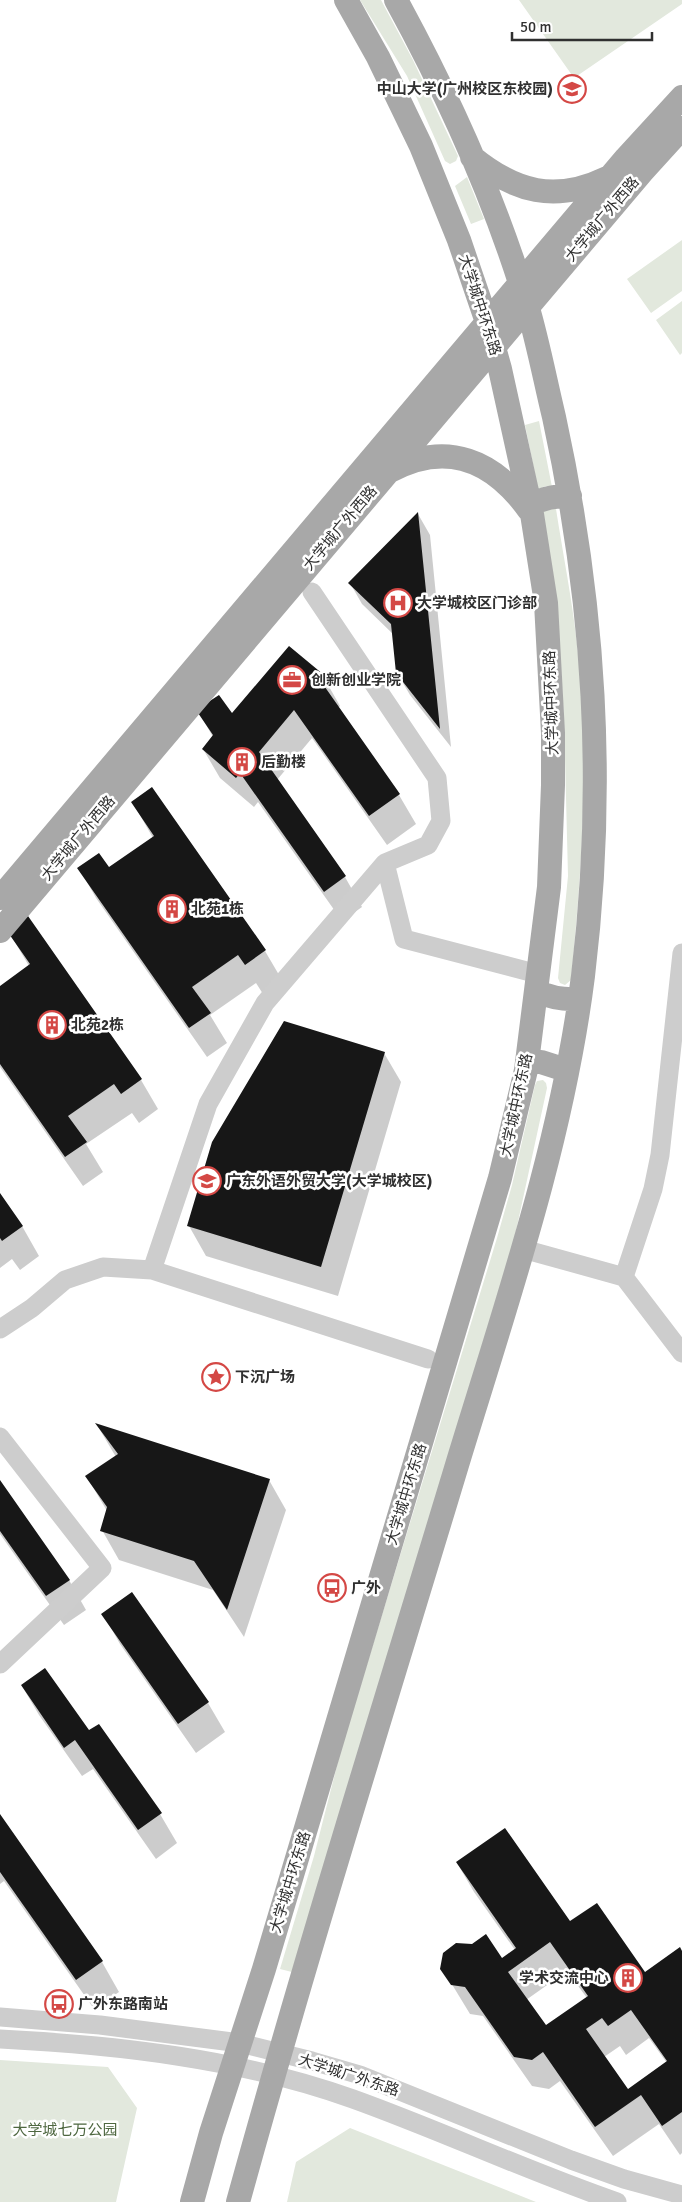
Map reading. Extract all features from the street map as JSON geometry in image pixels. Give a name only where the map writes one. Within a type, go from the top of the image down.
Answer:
[{"type":"main road","name":"大学城中环东路","points":[[192,2202],[485,1232],[527,1062],[550,870],[553,733],[546,603],[531,510],[494,346],[450,217],[421,146],[378,58],[346,0]]},
{"type":"main road","points":[[238,2202],[280,2053],[540,1189],[566,1070],[579,999],[594,845],[596,765],[589,646],[579,552],[570,496],[542,361],[528,306],[472,157],[443,90],[396,0]]},
{"type":"main road","name":"大学城广外西路","points":[[0,898],[610,176],[682,97]]},
{"type":"main road","name":"大学城广外西路","points":[[0,930],[528,306],[682,128]]},
{"type":"main road","points":[[472,157],[508,181],[549,193],[572,191],[610,176]]},
{"type":"main road","points":[[387,473],[411,461],[426,457],[452,456],[466,459],[488,469],[499,477],[531,510],[543,498],[570,496]]},
{"type":"main road","points":[[537,983],[550,998],[563,1000],[579,999]]},
{"type":"main road","points":[[527,1062],[541,1062],[566,1070]]},
{"type":"street","points":[[152,1270],[208,1104],[264,1003],[385,863],[428,844],[441,822],[437,778],[312,592]]},
{"type":"street","points":[[385,863],[404,940],[537,983]]},
{"type":"street","points":[[624,1277],[653,1189],[660,1154],[682,953]]},
{"type":"street","points":[[523,1249],[624,1277],[682,1353]]},
{"type":"street","points":[[0,1329],[32,1308],[65,1280],[104,1267],[152,1270],[428,1359]]},
{"type":"street","points":[[0,1438],[102,1568],[0,1664]]},
{"type":"street","name":"大学城广外东路","points":[[0,2017],[100,2026],[240,2043],[280,2053],[360,2075],[570,2160],[624,2179],[682,2196]]},
{"type":"street","name":"大学城广外东路","points":[[0,2039],[74,2044],[206,2060],[273,2077],[352,2099],[562,2183],[617,2202]]},
{"type":"green space","points":[[360,0],[381,0],[413,60],[458,156],[456,161],[450,164],[445,161],[407,76]]},
{"type":"green space","points":[[519,0],[682,0],[682,4],[574,78]]},
{"type":"green space","points":[[467,177],[484,219],[471,224],[455,186]]},
{"type":"green space","points":[[682,240],[682,291],[651,313],[627,279]]},
{"type":"green space","points":[[682,301],[682,353],[680,355],[656,320]]},
{"type":"green space","points":[[539,421],[552,487],[546,486],[538,489],[525,425]]},
{"type":"green space","points":[[554,507],[556,509],[575,627],[581,686],[584,770],[581,854],[571,980],[565,985],[560,983],[558,978],[568,876],[564,719],[557,605],[543,510]]},
{"type":"green space","points":[[543,1080],[547,1088],[514,1240],[292,1972],[280,1969],[314,1856],[342,1746],[497,1238],[512,1185],[535,1085],[537,1081]]},
{"type":"green space","name":"大学城七万公园","points":[[0,2060],[108,2067],[137,2108],[116,2202],[0,2202]]},
{"type":"green space","points":[[350,2128],[536,2202],[287,2202],[296,2162]]},
{"type":"building","name":"大学城校区门诊部","points":[[418,512],[440,729],[396,673],[391,624],[348,583]]},
{"type":"building","name":"后勤楼","points":[[289,646],[324,675],[320,680],[400,794],[369,816],[294,710],[259,752],[346,876],[324,892],[240,773],[236,778],[202,749],[213,735],[196,710],[219,695],[232,713]]},
{"type":"building","name":"北苑1栋","points":[[152,787],[266,950],[245,965],[238,955],[192,987],[211,1013],[189,1028],[77,868],[99,853],[109,867],[154,836],[131,802]]},
{"type":"building","name":"北苑2栋","points":[[28,916],[142,1079],[121,1094],[114,1084],[68,1116],[87,1142],[65,1157],[0,1064],[0,986],[30,964],[7,931]]},
{"type":"building","points":[[284,1021],[385,1052],[321,1267],[187,1226],[212,1142]]},
{"type":"building","points":[[0,1193],[23,1226],[2,1241],[0,1238]]},
{"type":"building","points":[[95,1423],[270,1479],[227,1610],[194,1561],[100,1531],[107,1507],[85,1476],[118,1454]]},
{"type":"building","points":[[0,1480],[70,1580],[46,1596],[0,1531]]},
{"type":"building","points":[[132,1592],[209,1702],[178,1724],[101,1614]]},
{"type":"building","points":[[45,1668],[89,1730],[99,1724],[162,1813],[138,1830],[75,1740],[64,1748],[21,1685]]},
{"type":"building","points":[[0,1814],[103,1961],[76,1980],[0,1872]]},
{"type":"building","name":"学术交流中心","points":[[505,1828],[570,1921],[597,1903],[645,1972],[680,1947],[682,1951],[682,2112],[662,2126],[641,2095],[595,2127],[543,2052],[532,2060],[514,2057],[465,1987],[451,1985],[440,1969],[443,1953],[456,1943],[472,1944],[486,1934],[502,1958],[516,1948],[456,1862]],"holes":[[[550,1942],[588,1996],[546,2025],[508,1972]],[[631,2010],[667,2061],[628,2089],[586,2029],[602,2018],[608,2026]]]},
{"type":"place","name":"中山大学(广州校区东校园)","points":[[572,89]]},
{"type":"place","name":"大学城校区门诊部","points":[[398,603]]},
{"type":"place","name":"创新创业学院","points":[[292,680]]},
{"type":"place","name":"后勤楼","points":[[242,762]]},
{"type":"place","name":"北苑1栋","points":[[172,909]]},
{"type":"place","name":"北苑2栋","points":[[52,1025]]},
{"type":"place","name":"广东外语外贸大学(大学城校区)","points":[[207,1181]]},
{"type":"place","name":"下沉广场","points":[[216,1377]]},
{"type":"place","name":"广外","points":[[332,1588]]},
{"type":"place","name":"学术交流中心","points":[[628,1978]]},
{"type":"place","name":"广外东路南站","points":[[59,2004]]}]
